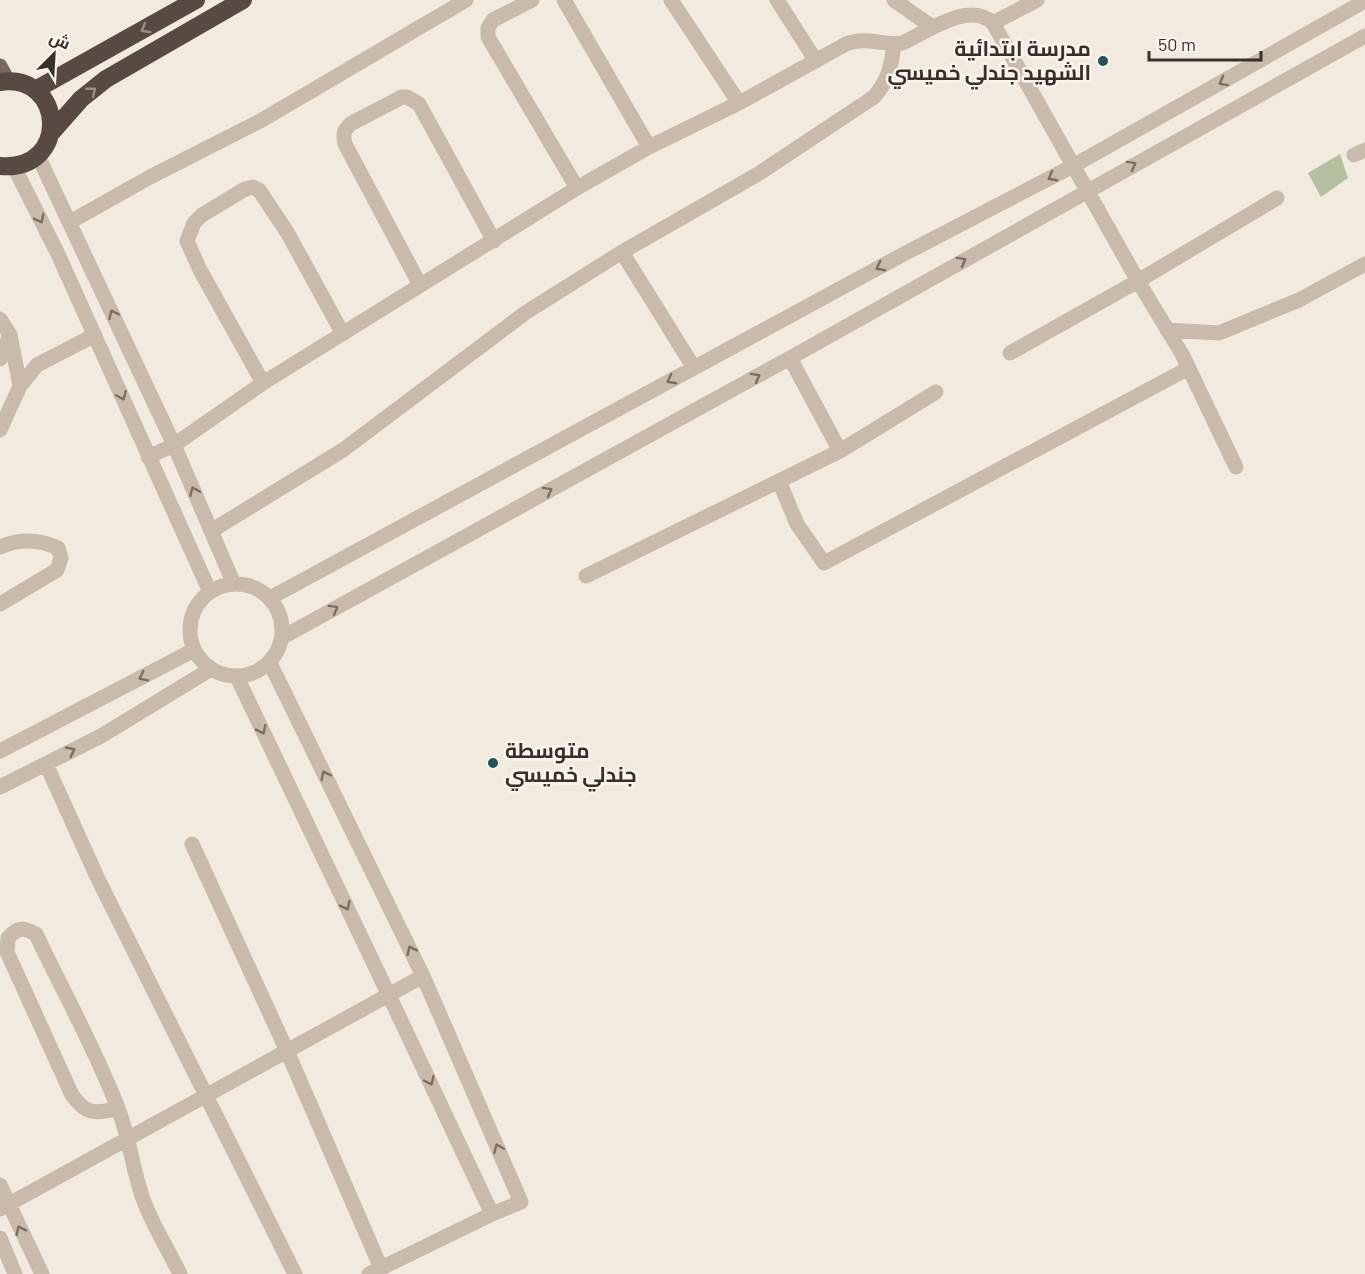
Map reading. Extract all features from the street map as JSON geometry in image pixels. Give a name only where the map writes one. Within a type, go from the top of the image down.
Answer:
[{"type":"highway","points":[[35,90],[196,0]]},
{"type":"highway","points":[[51,133],[81,99],[106,79],[243,0]]},
{"type":"highway","points":[[3,76],[22,83],[44,98],[52,121],[51,133],[38,156],[27,163],[3,166]]},
{"type":"street","points":[[70,222],[150,177],[262,120],[466,0]]},
{"type":"street","points":[[532,0],[493,20],[488,28],[488,37],[578,188]]},
{"type":"street","points":[[564,0],[649,147]]},
{"type":"street","points":[[670,0],[739,104]]},
{"type":"street","points":[[777,0],[816,61]]},
{"type":"street","points":[[894,0],[931,26]]},
{"type":"street","points":[[993,23],[1038,0]]},
{"type":"street","points":[[270,598],[891,261],[1073,166],[1365,1]]},
{"type":"street","points":[[148,457],[174,445],[263,383],[342,333],[649,147],[739,104],[855,41],[872,40],[894,44],[909,40],[945,19],[974,14],[984,16],[993,23],[1189,368],[1236,467]]},
{"type":"street","points":[[283,637],[790,358],[1365,36]]},
{"type":"street","points":[[211,531],[343,450],[525,314],[622,252],[758,174],[874,97],[882,88],[888,75],[894,44]]},
{"type":"street","points":[[420,285],[345,144],[343,135],[352,123],[402,97],[407,97],[419,104],[494,241]]},
{"type":"street","points":[[38,156],[174,445],[234,584]]},
{"type":"street","points":[[3,166],[57,252],[210,592]]},
{"type":"street","points":[[263,383],[200,270],[187,241],[194,223],[202,215],[245,189],[253,187],[260,190],[287,232],[342,333]]},
{"type":"street","points":[[1010,354],[1277,198]]},
{"type":"street","points":[[622,252],[694,368]]},
{"type":"street","points":[[1167,330],[1219,333],[1299,300],[1365,264]]},
{"type":"street","points":[[0,319],[10,335],[20,386]]},
{"type":"street","points":[[0,359],[10,335]]},
{"type":"street","points":[[0,430],[20,386],[37,365],[95,335]]},
{"type":"street","points":[[790,358],[840,451]]},
{"type":"street","points":[[779,481],[797,524],[824,563],[1189,368]]},
{"type":"street","points":[[586,576],[840,451],[936,392]]},
{"type":"street","points":[[0,546],[29,540],[48,543],[58,548],[61,558],[57,570],[0,604]]},
{"type":"street","points":[[247,585],[270,598],[278,609],[283,623],[283,637],[270,663],[249,675],[237,677],[224,675],[201,661],[190,637],[190,624],[197,606],[210,592],[221,586],[247,585]]},
{"type":"street","points":[[0,751],[195,650]]},
{"type":"street","points":[[192,844],[287,1051],[375,1271],[521,1202],[423,976],[270,663]]},
{"type":"street","points":[[0,787],[101,736],[212,669]]},
{"type":"street","points":[[237,677],[492,1214]]},
{"type":"street","points":[[46,764],[98,879],[295,1274]]},
{"type":"street","points":[[118,1108],[91,1113],[80,1106],[72,1095],[7,952],[8,938],[16,929],[24,927],[36,934],[118,1108],[129,1138],[132,1161],[143,1199],[180,1274]]},
{"type":"street","points":[[4,1207],[423,976]]},
{"type":"street","points":[[0,1185],[4,1207],[42,1274]]},
{"type":"street","points":[[0,1238],[15,1274]]},
{"type":"green space","points":[[1340,154],[1348,178],[1321,197],[1308,173]]},
{"type":"place","name":"مدرسة ابتدائية الشهيد جندلي خميسي","points":[[1103,61]]},
{"type":"place","name":"متوسطة جندلي خميسي","points":[[493,763]]}]
